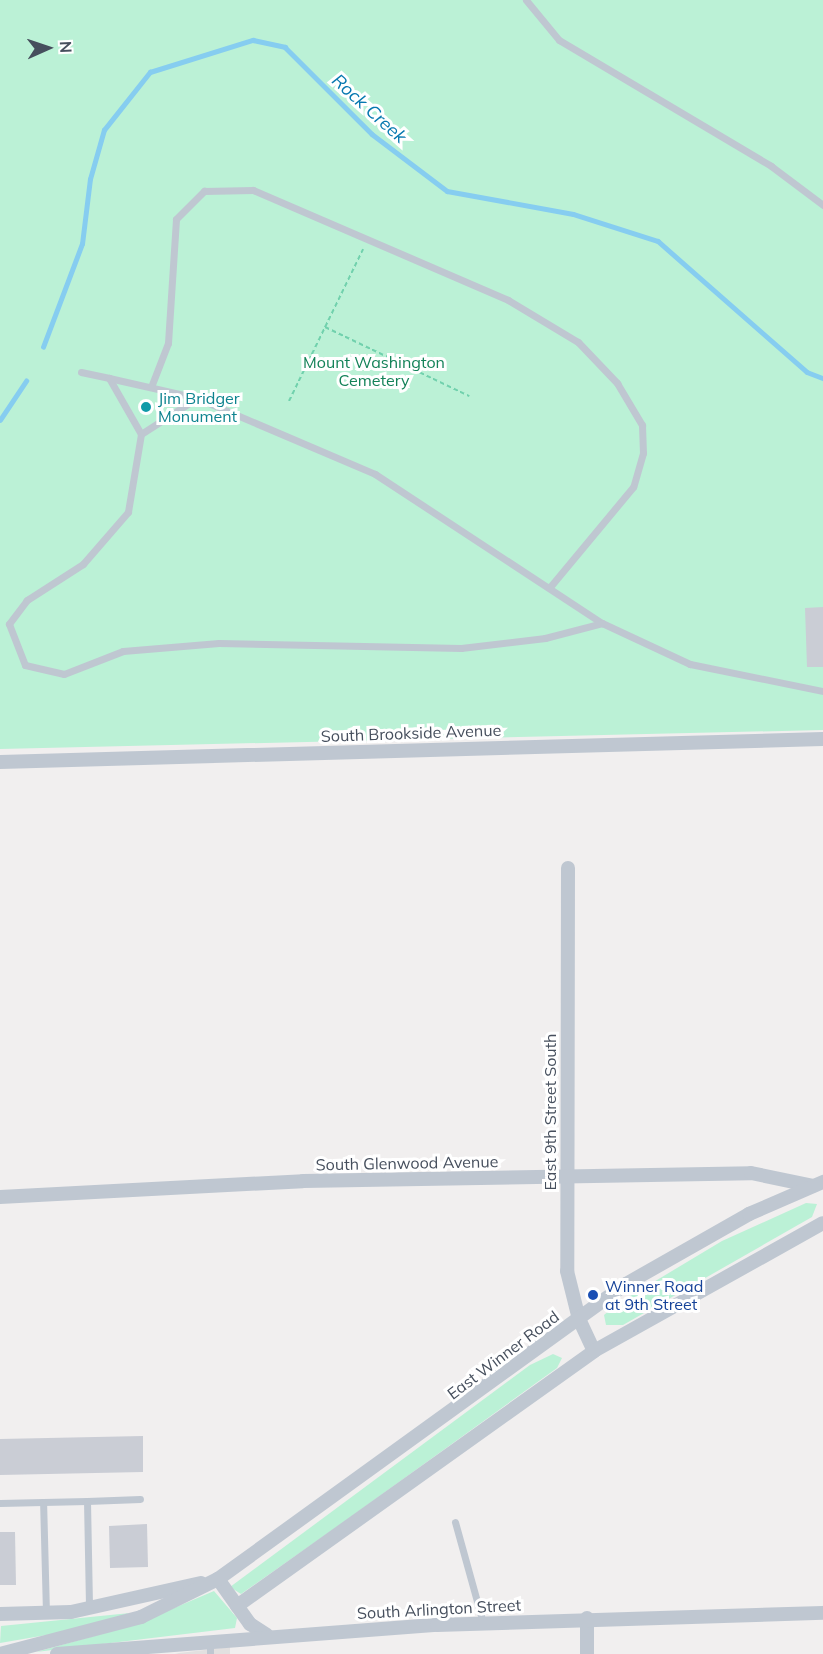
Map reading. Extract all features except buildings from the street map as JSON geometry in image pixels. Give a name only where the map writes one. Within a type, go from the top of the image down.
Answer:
[{"type":"street","name":"South Brookside Avenue","points":[[0,762],[823,739]]},
{"type":"street","name":"East 9th Street South","points":[[568,868],[567,1270],[579,1319],[594,1351]]},
{"type":"street","name":"South Glenwood Avenue","points":[[0,1197],[303,1181],[751,1173],[820,1184]]},
{"type":"street","name":"East Winner Road","points":[[0,1654],[141,1617],[218,1579],[579,1319],[687,1247],[820,1184]]},
{"type":"street","points":[[237,1606],[594,1351],[823,1223]]},
{"type":"street","name":"East Winner Road","points":[[0,1614],[89,1609],[218,1579]]},
{"type":"street","points":[[218,1579],[237,1606],[267,1635]]},
{"type":"street","name":"South Arlington Street","points":[[57,1654],[210,1647],[267,1635],[483,1623],[587,1618],[823,1613]]},
{"type":"street","points":[[587,1618],[587,1654]]},
{"type":"lane","points":[[526,0],[559,40],[771,166],[823,205]]},
{"type":"lane","points":[[151,387],[168,343],[168,276],[176,219],[204,191],[253,190],[507,300],[578,342],[617,382],[642,425],[644,453],[633,487],[549,588]]},
{"type":"lane","points":[[81,372],[197,398],[375,474],[602,623],[690,664],[823,692]]},
{"type":"lane","points":[[109,378],[141,434],[128,512],[83,564],[27,600],[9,624],[26,665],[64,674],[123,651],[219,643],[461,648],[544,638],[602,623]]},
{"type":"lane","points":[[141,434],[197,398]]},
{"type":"lane","points":[[0,1503],[140,1499]]},
{"type":"lane","points":[[87,1501],[89,1609]]},
{"type":"lane","points":[[43,1502],[46,1613]]},
{"type":"lane","points":[[455,1521],[483,1623]]},
{"type":"path","points":[[289,401],[368,238]]},
{"type":"path","points":[[325,327],[469,396]]},
{"type":"shaded area","points":[[230,1647],[230,1654],[175,1654],[179,1653]]},
{"type":"green space","name":"Mount Washington Cemetery","points":[[0,0],[823,0],[823,730],[0,749]]},
{"type":"green space","points":[[806,1203],[817,1204],[812,1217],[623,1325],[606,1325],[604,1315],[617,1304],[722,1241]]},
{"type":"green space","points":[[553,1354],[562,1358],[557,1368],[338,1526],[241,1594],[230,1587],[530,1365]]},
{"type":"green space","points":[[214,1591],[237,1618],[235,1628],[36,1652],[134,1625]]},
{"type":"green space","points":[[130,1613],[76,1630],[0,1643],[1,1626]]},
{"type":"waterway","name":"Rock Creek","points":[[43,347],[82,244],[90,179],[104,130],[150,72],[253,40],[285,47],[372,134],[447,191],[573,214],[658,241],[807,372],[823,378]]},
{"type":"waterway","name":"Rock Creek","points":[[0,420],[26,381]]},
{"type":"place","name":"Jim Bridger Monument","points":[[146,407]]},
{"type":"place","name":"Winner Road at 9th Street","points":[[593,1295]]}]
